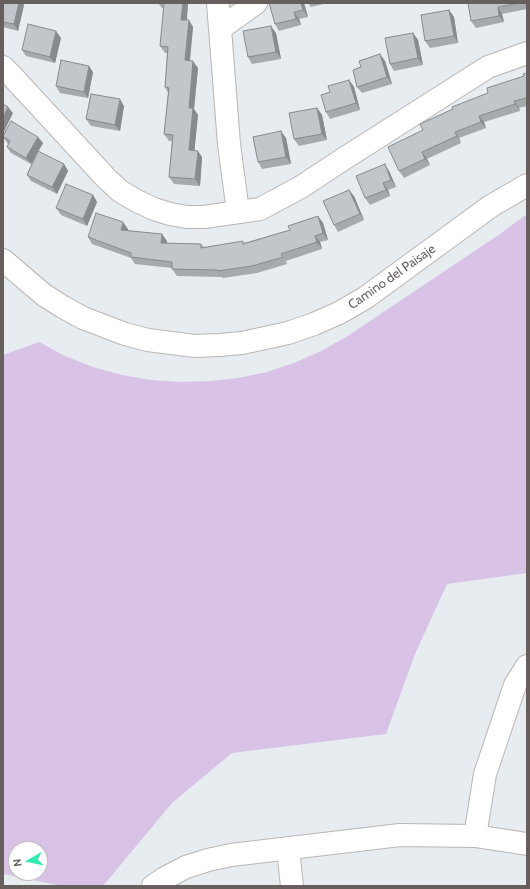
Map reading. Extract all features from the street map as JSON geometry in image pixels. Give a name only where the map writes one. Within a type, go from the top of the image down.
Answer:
[{"type":"street","points":[[218,3],[229,144],[238,212]]},
{"type":"street","points":[[220,28],[256,3]]},
{"type":"street","points":[[3,67],[106,178],[120,190],[136,201],[154,209],[187,217],[204,217],[221,216],[260,209],[301,187],[488,67],[527,53]]},
{"type":"street","name":"Camino del Paisaje","points":[[3,260],[44,295],[63,308],[90,321],[125,334],[148,340],[195,346],[242,343],[288,333],[314,324],[346,309],[384,285],[491,206],[527,184]]},
{"type":"street","points":[[475,836],[484,774],[515,685],[527,666]]},
{"type":"street","points":[[153,886],[165,878],[186,868],[208,860],[231,855],[400,835],[475,836],[527,844]]},
{"type":"street","points":[[288,849],[292,886]]},
{"type":"shaded area","points":[[527,214],[527,573],[447,584],[415,654],[386,734],[232,753],[172,803],[103,886],[62,886],[37,881],[48,881],[48,841],[8,841],[8,875],[3,874],[3,355],[39,342],[65,356],[93,367],[122,375],[151,380],[181,382],[210,381],[238,378],[267,372],[294,363],[321,351],[346,337],[500,234]]},
{"type":"building","points":[[3,3],[19,3],[14,24],[3,22]]},
{"type":"building","points":[[164,3],[183,3],[181,20],[189,20],[185,60],[193,61],[189,108],[193,108],[189,150],[198,151],[195,179],[169,177],[173,135],[164,134],[169,88],[165,87],[168,47],[160,46]]},
{"type":"building","points":[[269,3],[301,3],[303,10],[294,12],[296,19],[275,24]]},
{"type":"building","points":[[468,3],[519,3],[498,7],[499,16],[471,21]]},
{"type":"building","points":[[449,10],[454,36],[425,41],[421,15]]},
{"type":"building","points":[[28,24],[56,31],[50,57],[22,50]]},
{"type":"building","points":[[271,26],[276,52],[248,57],[243,31]]},
{"type":"building","points":[[413,33],[418,58],[390,64],[385,38]]},
{"type":"building","points":[[380,54],[387,77],[357,87],[353,70],[361,67],[359,61]]},
{"type":"building","points":[[61,60],[89,66],[84,92],[56,86]]},
{"type":"building","points":[[527,73],[527,98],[514,101],[515,104],[479,116],[481,122],[455,132],[457,136],[422,152],[425,159],[399,171],[388,147],[423,130],[420,124],[453,109],[452,107],[488,93],[487,88],[524,76],[523,74]]},
{"type":"building","points":[[349,80],[356,103],[326,112],[321,95],[330,92],[328,86]]},
{"type":"building","points":[[91,94],[120,99],[115,125],[86,119]]},
{"type":"building","points":[[3,104],[8,107],[3,118]]},
{"type":"building","points":[[317,108],[322,134],[294,139],[289,113]]},
{"type":"building","points":[[11,121],[38,137],[26,158],[7,147],[10,141],[3,136]]},
{"type":"building","points":[[281,131],[286,157],[258,162],[253,137]]},
{"type":"building","points":[[38,151],[64,164],[52,187],[27,175]]},
{"type":"building","points":[[385,164],[391,180],[383,183],[386,190],[365,198],[356,176]]},
{"type":"building","points":[[66,184],[93,195],[83,219],[56,208]]},
{"type":"building","points":[[349,190],[360,214],[334,225],[323,201]]},
{"type":"building","points":[[96,213],[123,222],[121,230],[162,234],[161,243],[201,244],[201,248],[243,241],[243,244],[290,230],[288,226],[318,216],[323,233],[315,236],[317,242],[281,254],[283,257],[252,266],[218,271],[172,269],[172,262],[131,257],[131,253],[88,237]]}]
